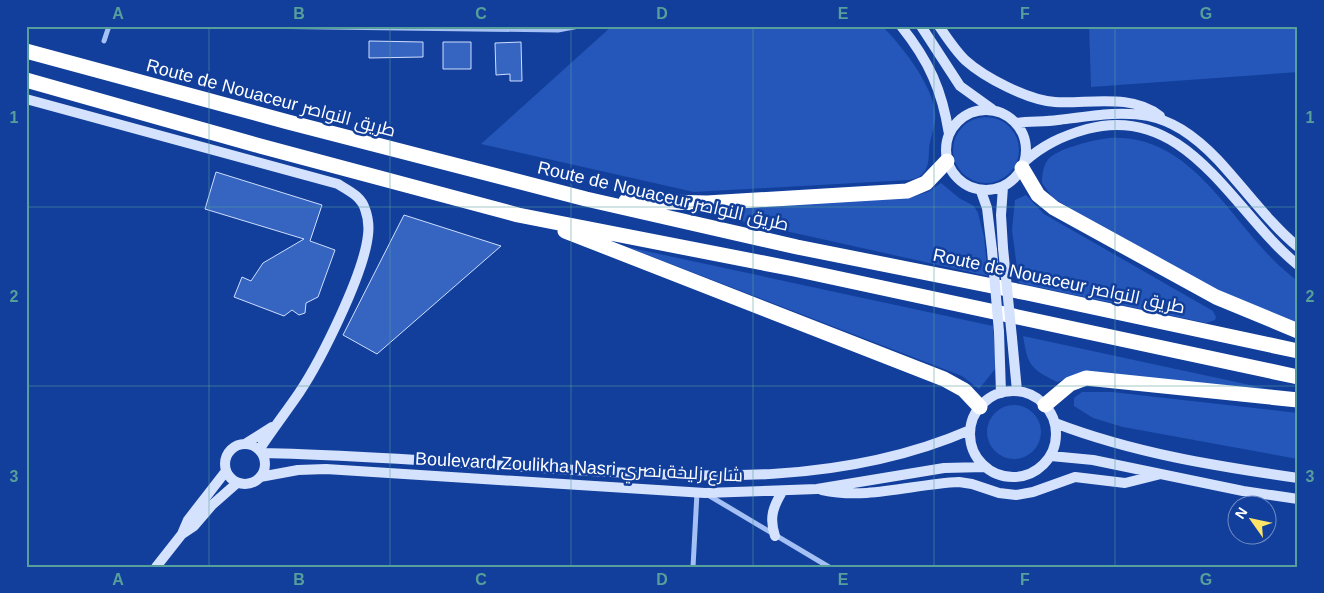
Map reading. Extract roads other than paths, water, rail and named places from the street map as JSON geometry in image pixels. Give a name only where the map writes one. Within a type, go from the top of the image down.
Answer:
[{"type":"highway","name":"Route de Nouaceur طريق النواصر","points":[[26,51],[288,122],[586,199],[797,247],[1017,291],[1298,351]]},
{"type":"highway","points":[[26,80],[260,146],[518,215],[804,271],[1298,377]]},
{"type":"highway","points":[[586,199],[707,203],[907,191],[926,183],[947,161]]},
{"type":"highway","points":[[1023,165],[1038,195],[1054,208],[1216,297],[1298,331]]},
{"type":"highway","points":[[518,215],[678,274],[944,378],[964,390],[980,407]]},
{"type":"highway","points":[[1045,405],[1070,384],[1086,378],[1298,400]]},
{"type":"main road","points":[[901,26],[913,41],[937,84],[944,104],[949,134]]},
{"type":"main road","points":[[921,26],[960,86],[993,110],[1007,115],[1016,123],[1026,140],[1023,165]]},
{"type":"main road","points":[[939,26],[966,60],[1022,93],[1052,102],[1133,104],[1149,108],[1168,123],[1200,143],[1218,160],[1271,221],[1298,248]]},
{"type":"main road","points":[[26,98],[338,184],[358,196],[365,208],[368,221],[365,251],[352,287],[300,392],[275,425],[260,451]]},
{"type":"main road","points":[[993,110],[970,112],[957,121],[949,134],[946,148],[947,161],[952,172],[961,182],[981,191],[1003,187],[1013,180],[1023,165],[1052,141],[1096,126],[1121,125],[1157,133],[1193,154],[1265,234],[1298,265]]},
{"type":"main road","points":[[1016,123],[1119,112],[1144,115],[1168,123]]},
{"type":"main road","points":[[1003,187],[1001,215],[1017,391]]},
{"type":"main road","points":[[981,191],[987,208],[992,250],[999,332],[1001,393]]},
{"type":"main road","points":[[1017,391],[1032,395],[1045,405],[1055,423],[1057,434],[1051,456],[1040,469],[1025,476],[1000,476],[985,467],[973,450],[970,430],[980,407],[989,398],[1001,393],[1017,391]]},
{"type":"main road","points":[[1055,423],[1112,443],[1176,458],[1298,478]]},
{"type":"main road","points":[[237,483],[226,471],[227,454],[235,447],[245,444],[275,425]]},
{"type":"main road","name":"Boulevard Zoulikha Nasri شارع زليخة نصري","points":[[260,451],[679,476],[784,475],[883,460],[925,448],[970,430]]},
{"type":"main road","points":[[182,534],[194,526],[212,505],[237,483],[251,483],[260,477],[265,464],[260,451],[245,444]]},
{"type":"main road","points":[[1051,456],[1092,460],[1298,499]]},
{"type":"main road","name":"Boulevard Zoulikha Nasri شارع زليخة نصري","points":[[260,477],[298,470],[326,469],[701,493],[782,492],[817,489],[944,468],[985,467]]},
{"type":"main road","points":[[156,567],[182,534],[188,520],[226,471]]},
{"type":"main road","points":[[817,489],[848,494],[872,493],[959,482],[972,484],[999,493],[1016,495],[1033,492],[1075,477],[1125,483],[1161,474]]},
{"type":"main road","points":[[775,536],[772,518],[773,509],[782,492]]},
{"type":"street","points":[[104,41],[109,26]]},
{"type":"street","points":[[249,26],[558,30],[579,26]]},
{"type":"street","points":[[693,567],[701,493],[829,567]]}]
